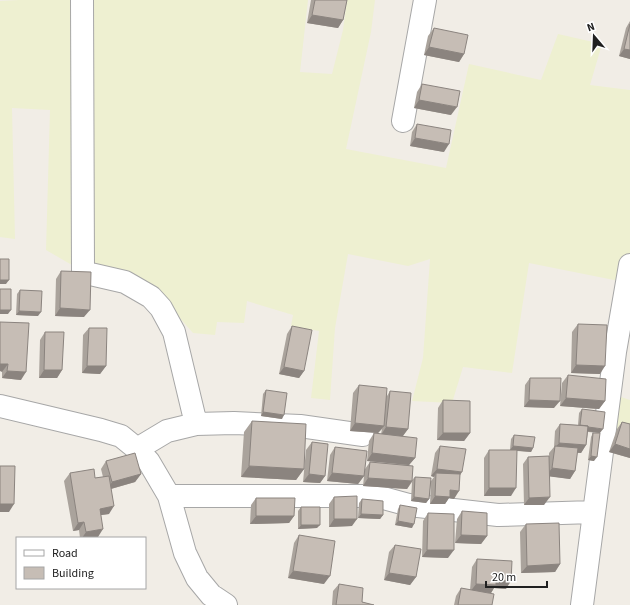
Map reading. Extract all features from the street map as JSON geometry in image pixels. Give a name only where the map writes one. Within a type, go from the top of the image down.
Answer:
[{"type":"street","points":[[82,0],[83,271],[86,274],[115,278],[125,282],[151,297],[161,308],[174,332],[196,424]]},
{"type":"street","points":[[403,121],[425,0]]},
{"type":"street","points":[[582,605],[615,352],[630,265]]},
{"type":"street","points":[[0,406],[121,436],[137,449],[149,462],[169,496],[186,553],[197,578],[211,595],[226,605]]},
{"type":"street","points":[[137,449],[167,431],[196,424],[234,423],[300,426],[363,435]]},
{"type":"street","points":[[169,496],[376,496],[409,505],[498,515],[593,512]]},
{"type":"green space","points":[[308,0],[300,72],[332,74],[343,30],[347,0],[375,0],[371,32],[346,149],[446,168],[469,64],[541,80],[558,34],[602,44],[590,85],[630,90],[630,286],[614,280],[529,263],[512,373],[463,367],[452,403],[412,401],[423,358],[430,259],[408,266],[348,254],[335,328],[330,400],[311,398],[319,331],[291,326],[293,315],[247,301],[244,323],[217,322],[215,335],[193,333],[156,291],[141,279],[118,273],[77,268],[46,250],[50,110],[12,108],[15,239],[0,237],[0,1]]},
{"type":"green space","points":[[615,395],[630,400],[630,434],[608,429]]},
{"type":"building","points":[[315,0],[347,0],[343,20],[312,15]]},
{"type":"building","points":[[630,24],[630,50],[624,49]]},
{"type":"building","points":[[434,28],[468,35],[464,54],[429,47]]},
{"type":"building","points":[[422,84],[460,91],[457,107],[419,100]]},
{"type":"building","points":[[417,124],[451,130],[449,144],[415,138]]},
{"type":"building","points":[[0,259],[9,259],[9,280],[0,280]]},
{"type":"building","points":[[61,271],[91,272],[90,310],[60,308]]},
{"type":"building","points":[[0,289],[11,289],[11,310],[0,310]]},
{"type":"building","points":[[20,290],[42,291],[41,312],[19,311]]},
{"type":"building","points":[[0,322],[29,323],[26,372],[7,371],[8,364],[0,364]]},
{"type":"building","points":[[578,324],[607,325],[605,366],[576,365]]},
{"type":"building","points":[[292,326],[312,330],[304,371],[284,367]]},
{"type":"building","points":[[89,328],[107,328],[106,366],[87,366]]},
{"type":"building","points":[[45,332],[64,332],[62,370],[44,370]]},
{"type":"building","points":[[568,375],[606,379],[605,401],[566,398]]},
{"type":"building","points":[[530,378],[561,378],[560,401],[529,400]]},
{"type":"building","points":[[359,385],[387,388],[384,426],[355,423]]},
{"type":"building","points":[[266,390],[287,393],[284,415],[263,412]]},
{"type":"building","points":[[390,391],[411,393],[408,429],[386,427]]},
{"type":"building","points":[[443,400],[470,401],[470,433],[443,433]]},
{"type":"building","points":[[582,409],[605,412],[603,429],[580,425]]},
{"type":"building","points":[[252,421],[306,424],[304,469],[249,466]]},
{"type":"building","points":[[622,422],[630,424],[630,449],[615,444]]},
{"type":"building","points":[[560,424],[588,426],[586,445],[559,443]]},
{"type":"building","points":[[374,433],[417,438],[415,458],[372,453]]},
{"type":"building","points":[[593,433],[600,433],[597,457],[591,456]]},
{"type":"building","points":[[514,435],[535,437],[533,448],[513,446]]},
{"type":"building","points":[[312,442],[328,444],[325,476],[309,474]]},
{"type":"building","points":[[440,446],[466,449],[462,472],[437,469]]},
{"type":"building","points":[[555,446],[578,448],[575,471],[552,468]]},
{"type":"building","points":[[335,447],[367,451],[364,476],[332,473]]},
{"type":"building","points":[[489,450],[517,450],[516,488],[489,488]]},
{"type":"building","points":[[135,453],[141,474],[112,482],[106,461]]},
{"type":"building","points":[[549,456],[550,497],[529,498],[528,457]]},
{"type":"building","points":[[370,462],[413,466],[412,481],[368,478]]},
{"type":"building","points":[[0,466],[15,466],[14,504],[0,504]]},
{"type":"building","points":[[94,469],[95,478],[109,476],[114,506],[100,509],[103,529],[86,532],[84,522],[78,523],[70,473]]},
{"type":"building","points":[[436,473],[460,474],[459,491],[450,490],[450,497],[435,496]]},
{"type":"building","points":[[415,477],[431,478],[429,499],[414,497]]},
{"type":"building","points":[[357,496],[357,519],[334,519],[334,497]]},
{"type":"building","points":[[256,498],[295,498],[294,516],[256,516]]},
{"type":"building","points":[[362,499],[383,501],[383,515],[361,514]]},
{"type":"building","points":[[400,505],[417,508],[414,524],[398,521]]},
{"type":"building","points":[[301,507],[320,507],[320,525],[301,525]]},
{"type":"building","points":[[462,511],[487,513],[487,536],[461,535]]},
{"type":"building","points":[[428,513],[454,514],[454,550],[427,550]]},
{"type":"building","points":[[559,523],[560,564],[527,566],[526,524]]},
{"type":"building","points":[[299,535],[335,541],[330,576],[293,571]]},
{"type":"building","points":[[395,545],[421,549],[416,577],[389,573]]},
{"type":"building","points":[[477,559],[512,561],[511,581],[496,580],[496,585],[476,584]]},
{"type":"building","points":[[339,584],[363,588],[362,602],[374,605],[336,605]]},
{"type":"building","points":[[461,588],[494,594],[492,605],[458,605]]}]
